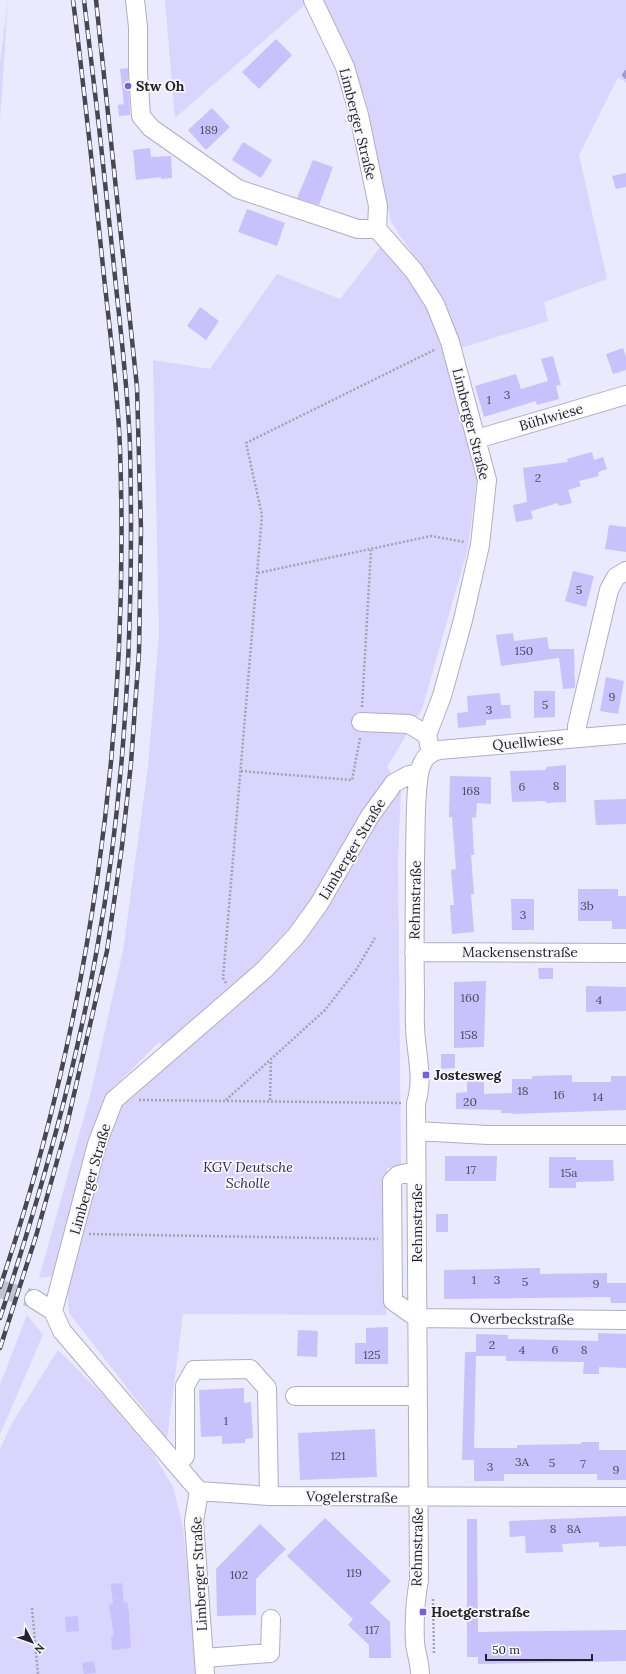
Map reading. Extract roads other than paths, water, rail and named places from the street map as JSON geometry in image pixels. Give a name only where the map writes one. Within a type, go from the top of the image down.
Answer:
[{"type":"street","points":[[134,0],[138,27],[138,71],[141,116],[151,128],[238,189],[358,229],[377,229]]},
{"type":"street","name":"Limberger Straße","points":[[313,0],[345,67],[359,115],[378,206],[377,229],[414,271],[435,304],[450,342],[487,480],[480,545],[464,620],[442,696],[427,735]]},
{"type":"street","name":"Bühlwiese","points":[[477,439],[626,395]]},
{"type":"street","points":[[577,738],[576,726],[609,590],[616,577],[626,571]]},
{"type":"street","points":[[361,722],[409,724],[427,735],[431,753],[423,762],[419,773]]},
{"type":"street","name":"Quellwiese","points":[[431,753],[443,749],[626,734]]},
{"type":"street","name":"Limberger Straße","points":[[53,1311],[97,1144],[114,1100],[265,969],[296,936],[319,904],[370,816],[394,783],[408,775],[419,773]]},
{"type":"street","name":"Rehmstraße","points":[[419,773],[416,820],[414,952],[416,1041],[420,1076],[420,1092],[416,1103],[419,1580],[415,1601],[415,1644],[420,1674]]},
{"type":"street","name":"Mackensenstraße","points":[[414,952],[626,953]]},
{"type":"street","points":[[416,1131],[488,1135],[626,1135]]},
{"type":"street","points":[[416,1171],[398,1175],[392,1181],[393,1301],[417,1318]]},
{"type":"street","points":[[34,1299],[53,1311],[62,1331],[199,1491]]},
{"type":"street","name":"Overbeckstraße","points":[[417,1318],[626,1320]]},
{"type":"street","points":[[177,1465],[185,1456],[185,1386],[194,1370],[250,1369],[267,1388],[269,1496]]},
{"type":"street","points":[[295,1396],[418,1396]]},
{"type":"street","name":"Limberger Straße","points":[[199,1491],[194,1521],[204,1666]]},
{"type":"street","name":"Vogelerstraße","points":[[199,1491],[269,1496],[418,1498],[626,1497]]},
{"type":"street","points":[[204,1666],[270,1653],[271,1619]]},
{"type":"waterway","points":[[626,72],[624,75],[626,77]]},
{"type":"tunnel","points":[[0,1289],[34,1299]]},
{"type":"railway","points":[[0,1287],[32,1185],[59,1083],[81,979],[98,874],[110,768],[118,662],[121,556],[118,408],[90,143],[73,0]]},
{"type":"railway","points":[[0,1318],[29,1227],[55,1135],[78,1042],[97,949],[107,887],[122,762],[131,573],[130,447],[128,402],[84,0]]},
{"type":"railway","points":[[0,1348],[36,1236],[66,1129],[107,951],[122,846],[131,763],[139,652],[141,529],[137,387],[96,0]]},
{"type":"place","name":"Stw Oh","points":[[128,86]]},
{"type":"place","name":"Jostesweg","points":[[426,1075]]},
{"type":"place","name":"Hoetgerstraße","points":[[423,1612]]},
{"type":"park label","name":"KGV Deutsche Scholle","points":[[248,1176]]}]
